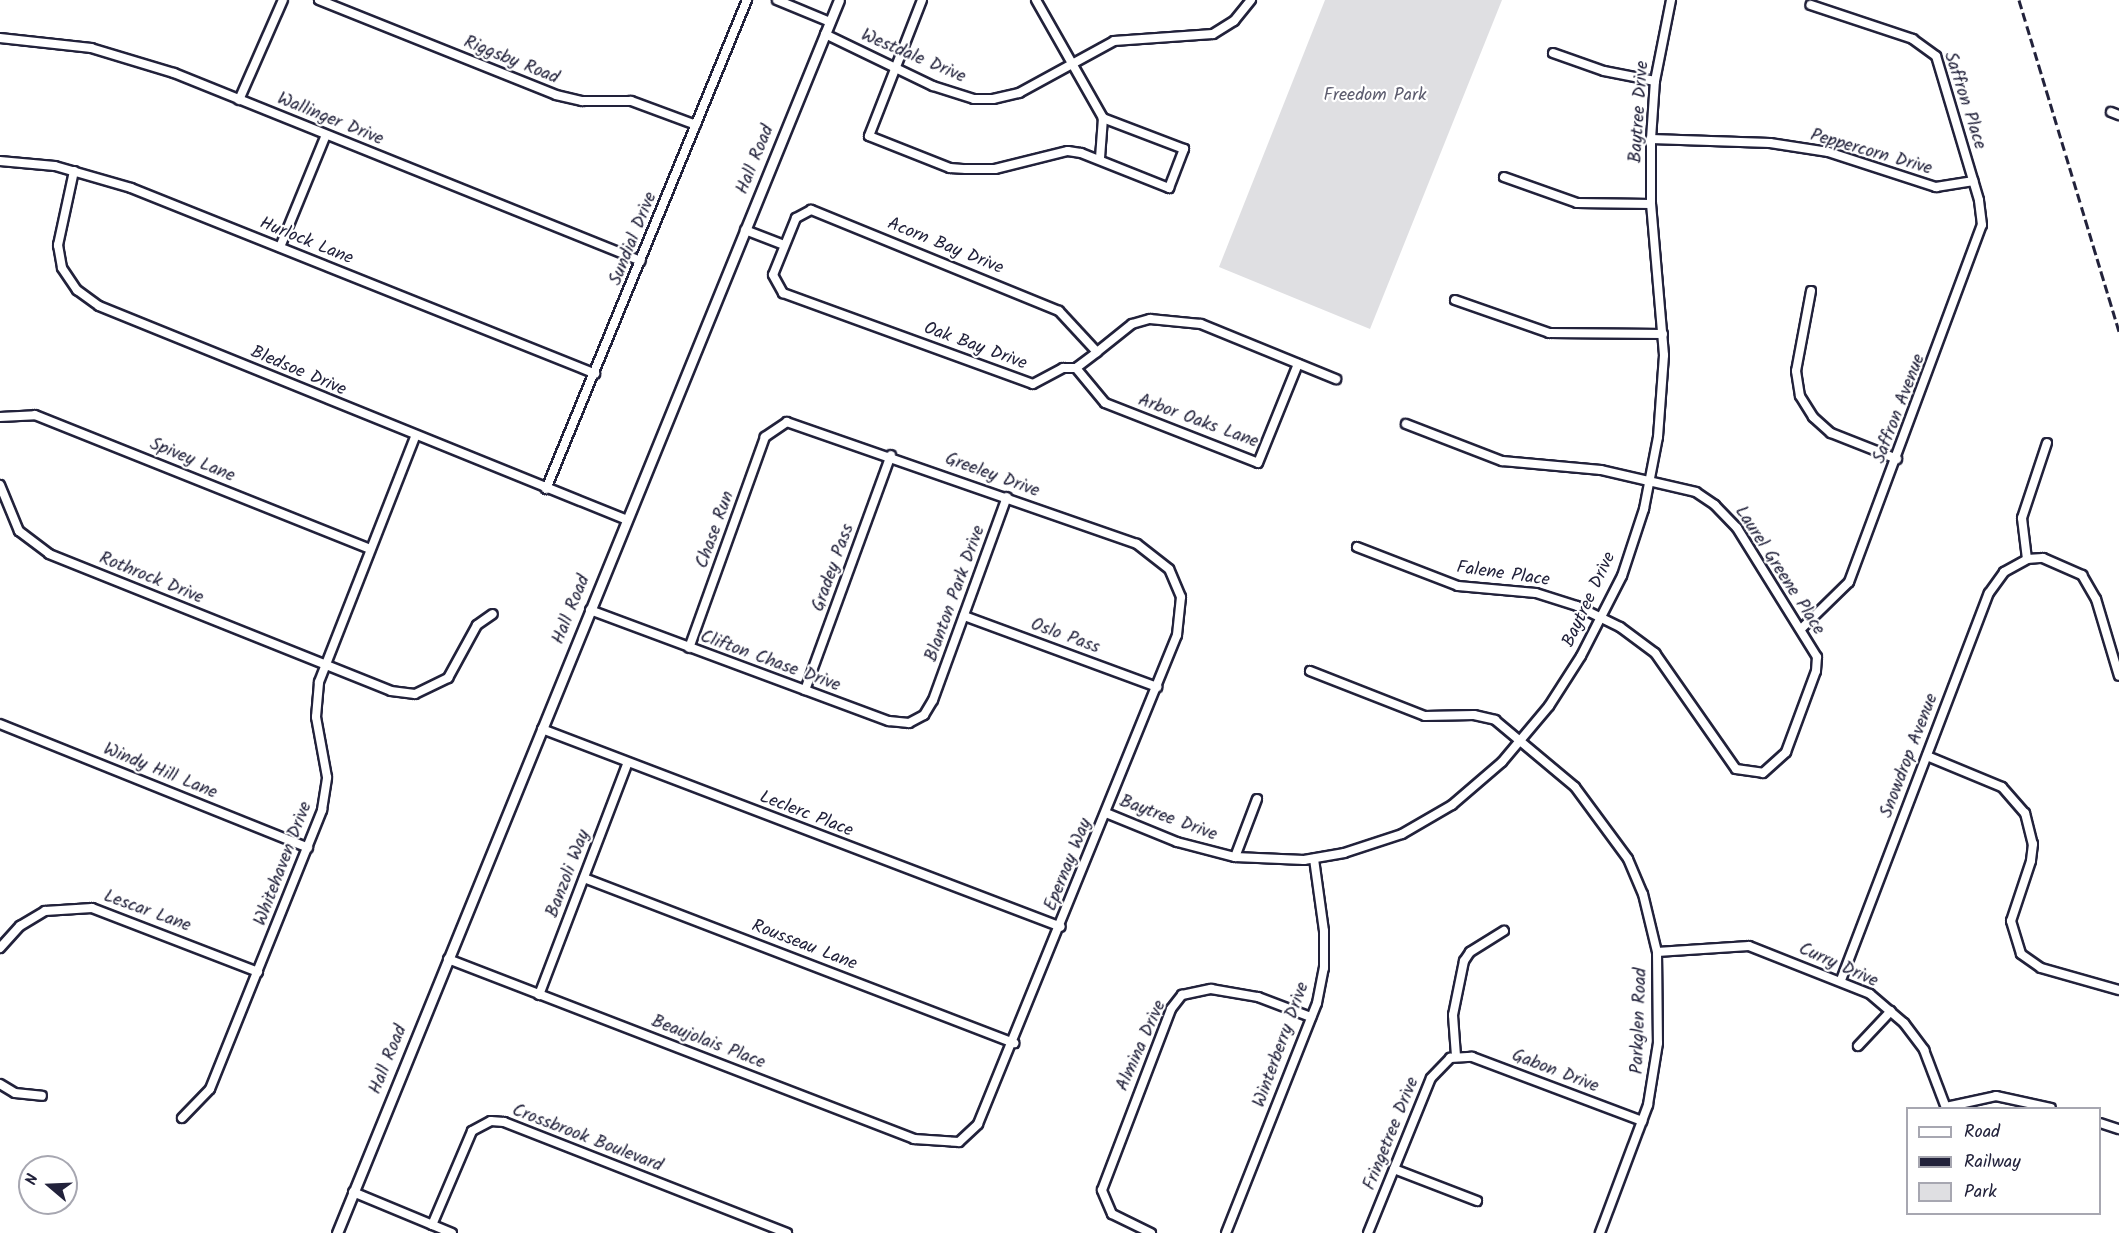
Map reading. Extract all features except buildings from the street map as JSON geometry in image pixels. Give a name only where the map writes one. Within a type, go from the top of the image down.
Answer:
[{"type":"street","points":[[239,100],[283,0]]},
{"type":"street","name":"Riggsby Road","points":[[319,0],[556,95],[582,101],[631,101],[696,125]]},
{"type":"street","name":"Sundial Drive","points":[[546,489],[595,375],[747,0]]},
{"type":"street","points":[[777,0],[830,22]]},
{"type":"street","name":"Hall Road","points":[[337,1233],[839,0]]},
{"type":"street","points":[[922,0],[869,136],[950,168],[995,169],[1068,151],[1100,158],[1169,188],[1184,148],[1103,118]]},
{"type":"street","points":[[1036,0],[1074,61],[1103,118],[1100,158]]},
{"type":"street","name":"Westdale Drive","points":[[825,34],[952,92],[993,99],[1019,93],[1074,61],[1130,38],[1213,34],[1234,21],[1251,0]]},
{"type":"street","name":"Baytree Drive","points":[[1106,813],[1177,842],[1235,856],[1314,860],[1377,845],[1434,817],[1471,790],[1520,741],[1549,706],[1602,618],[1622,576],[1650,480],[1658,437],[1663,334],[1650,204],[1655,81],[1671,0]]},
{"type":"street","name":"Saffron Place","points":[[1811,5],[1930,48],[1940,65],[1974,180]]},
{"type":"street","name":"Wallinger Drive","points":[[0,38],[91,48],[239,100],[641,261]]},
{"type":"street","points":[[1553,53],[1604,71],[1655,81]]},
{"type":"street","points":[[280,247],[326,135]]},
{"type":"street","name":"Peppercorn Drive","points":[[1652,139],[1770,143],[1828,152],[1936,187],[1974,180]]},
{"type":"street","name":"Hurlock Lane","points":[[0,161],[75,171],[131,188],[595,375]]},
{"type":"street","name":"Bledsoe Drive","points":[[75,171],[58,245],[62,267],[77,290],[99,306],[415,437],[627,520]]},
{"type":"street","points":[[1504,177],[1577,203],[1650,204]]},
{"type":"street","name":"Saffron Avenue","points":[[1801,629],[1850,582],[1980,237],[1982,213],[1974,180]]},
{"type":"street","name":"Acorn Bay Drive","points":[[784,245],[798,214],[822,213],[1059,310],[1097,352]]},
{"type":"street","points":[[745,230],[784,245]]},
{"type":"street","name":"Oak Bay Drive","points":[[784,245],[773,275],[783,292],[1033,384],[1063,368],[1076,368],[1132,324],[1150,319],[1201,324],[1336,379]]},
{"type":"street","points":[[1811,291],[1796,371],[1803,402],[1831,433],[1897,459]]},
{"type":"street","points":[[1455,300],[1549,333],[1663,334]]},
{"type":"street","name":"Arbor Oaks Lane","points":[[1076,368],[1105,403],[1258,463],[1298,364]]},
{"type":"street","name":"Spivey Lane","points":[[0,417],[35,415],[370,549]]},
{"type":"street","name":"Greeley Drive","points":[[777,425],[798,422],[1148,549],[1168,569],[1179,588]]},
{"type":"street","name":"Laurel Greene Place","points":[[1406,424],[1516,464],[1601,470],[1696,492],[1727,515],[1817,657],[1816,671],[1786,752],[1775,767],[1754,774]]},
{"type":"street","name":"Chase Run","points":[[688,648],[762,445],[777,425]]},
{"type":"street","name":"Whitehaven Drive","points":[[182,1118],[210,1089],[308,848],[326,794],[316,717],[324,664],[415,437]]},
{"type":"street","points":[[2047,443],[2022,518],[2027,559],[2052,559],[2074,569],[2089,583],[2119,676]]},
{"type":"street","name":"Gradey Pass","points":[[805,690],[891,455]]},
{"type":"street","name":"Rothrock Drive","points":[[0,485],[19,531],[43,551],[391,691],[428,691],[448,678],[477,625],[493,614]]},
{"type":"street","name":"Blanton Park Drive","points":[[933,700],[1007,497]]},
{"type":"street","name":"Falene Place","points":[[1357,547],[1458,586],[1536,593],[1602,618],[1655,653],[1722,753],[1736,769],[1754,774]]},
{"type":"street","name":"Snowdrop Avenue","points":[[1841,980],[1989,593],[2004,572],[2027,559]]},
{"type":"street","name":"Epernay Way","points":[[959,1142],[988,1106],[1106,813],[1181,620],[1179,588]]},
{"type":"street","name":"Clifton Chase Drive","points":[[590,610],[688,648],[897,723],[924,715],[933,700]]},
{"type":"street","name":"Oslo Pass","points":[[964,616],[1156,687]]},
{"type":"street","name":"Parkglen Road","points":[[1310,671],[1425,716],[1485,716],[1520,741],[1575,787],[1606,824],[1643,894],[1658,952],[1658,1043],[1642,1121],[1600,1233]]},
{"type":"street","name":"Windy Hill Lane","points":[[0,724],[308,848]]},
{"type":"street","name":"Leclerc Place","points":[[542,729],[627,764],[1060,927]]},
{"type":"street","points":[[1927,756],[2002,787],[2025,813],[2033,844],[2031,861],[2011,921],[2011,933],[2021,954],[2041,968],[2119,990]]},
{"type":"street","name":"Banzoli Way","points":[[539,994],[627,764]]},
{"type":"street","points":[[1235,856],[1257,799]]},
{"type":"street","name":"Winterberry Drive","points":[[1226,1233],[1311,1017],[1324,968],[1314,860]]},
{"type":"street","name":"Rousseau Lane","points":[[584,878],[1014,1043]]},
{"type":"street","name":"Lescar Lane","points":[[0,948],[20,926],[45,911],[92,908],[258,972]]},
{"type":"street","points":[[1456,1056],[1453,1015],[1464,961],[1470,952],[1504,931]]},
{"type":"street","name":"Curry Drive","points":[[1658,952],[1749,946],[1841,980],[1891,1011],[1924,1050],[1946,1107]]},
{"type":"street","name":"Beaujolais Place","points":[[448,959],[915,1139],[959,1142]]},
{"type":"street","name":"Almina Drive","points":[[1151,1233],[1112,1214],[1104,1203],[1105,1178],[1171,1009],[1182,995],[1211,988],[1258,997],[1311,1017]]},
{"type":"street","points":[[1858,1046],[1891,1011]]},
{"type":"street","name":"Gabon Drive","points":[[1456,1056],[1473,1057],[1642,1121]]},
{"type":"street","name":"Fringetree Drive","points":[[1368,1233],[1436,1068],[1456,1056]]},
{"type":"street","points":[[0,1084],[15,1093],[42,1096]]},
{"type":"street","points":[[1950,1107],[1996,1096],[2046,1107]]},
{"type":"street","name":"Crossbrook Boulevard","points":[[432,1225],[472,1131],[491,1121],[787,1233]]},
{"type":"street","points":[[2101,1123],[2119,1129]]},
{"type":"street","points":[[1394,1169],[1477,1201]]},
{"type":"street","points":[[353,1192],[452,1233]]},
{"type":"green space","name":"Freedom Park","points":[[1325,0],[1502,0],[1370,329],[1219,267]]},
{"type":"railway","points":[[2019,0],[2119,331]]}]
